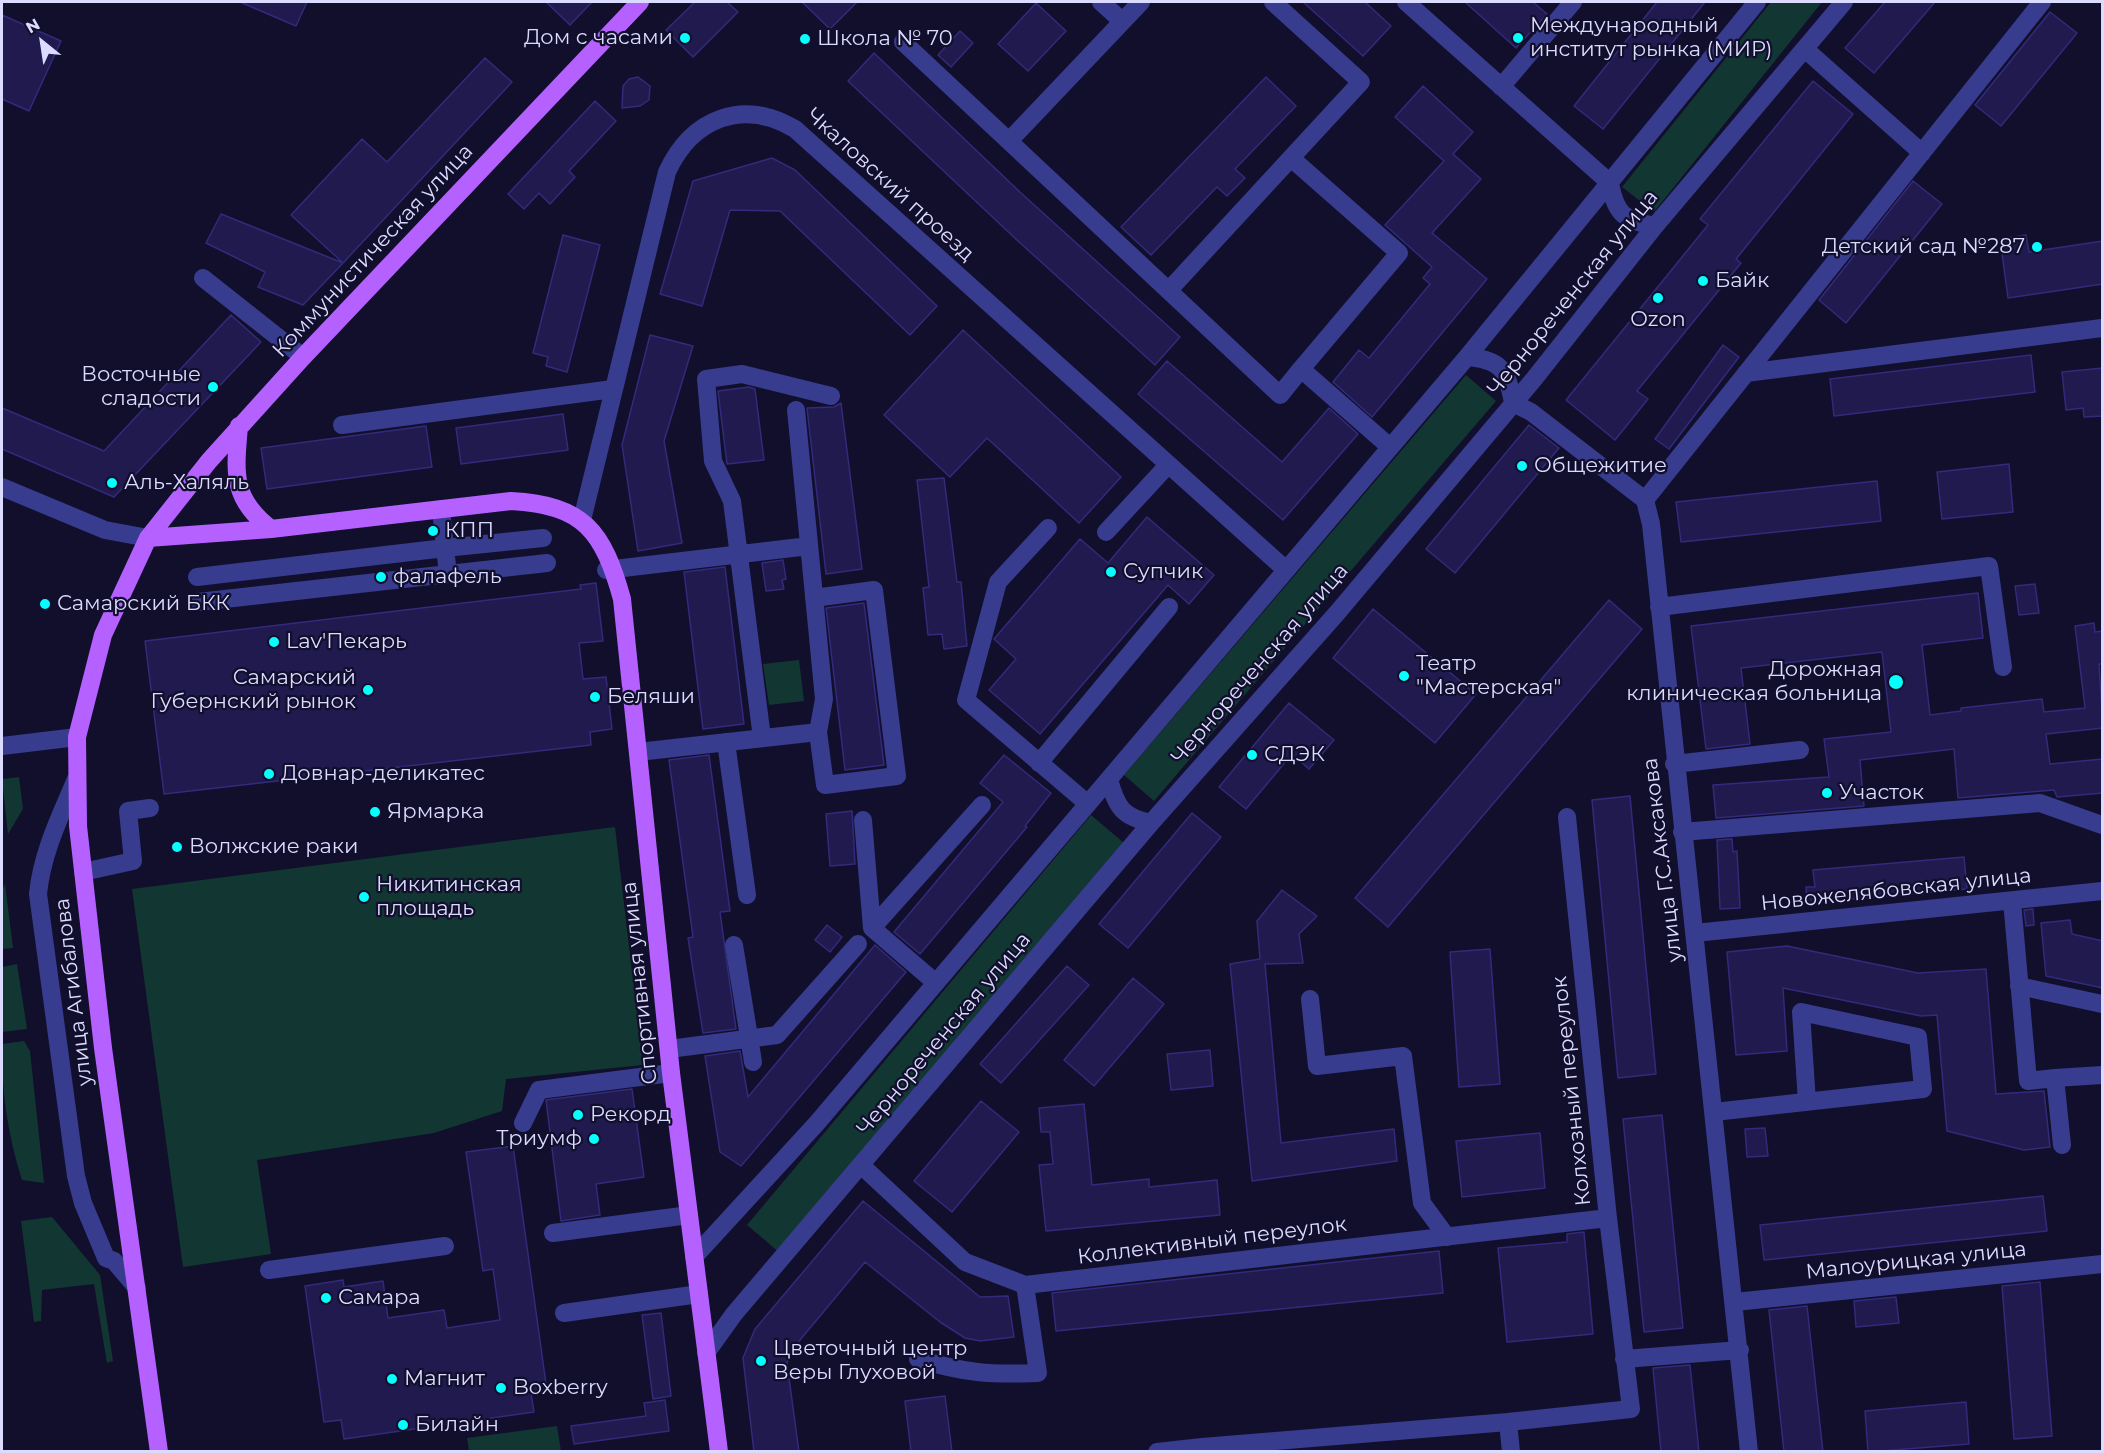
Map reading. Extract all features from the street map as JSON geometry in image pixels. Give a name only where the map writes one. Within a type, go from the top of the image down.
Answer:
[{"type":"main road","name":"Коммунистическая улица","points":[[148,538],[239,426],[640,2]]},
{"type":"main road","points":[[239,426],[237,484],[242,498],[259,519],[271,529]]},
{"type":"main road","points":[[148,538],[271,529],[511,501],[535,503],[564,510],[582,520]]},
{"type":"main road","name":"Спортивная улица","points":[[582,520],[596,537],[622,599],[669,1049],[719,1452]]},
{"type":"main road","name":"улица Агибалова","points":[[148,538],[103,635],[77,737],[76,779],[83,872],[103,1048],[159,1452]]},
{"type":"street","points":[[1101,2],[1122,21]]},
{"type":"street","points":[[1009,141],[1141,2]]},
{"type":"street","points":[[1169,290],[1361,82],[1273,2]]},
{"type":"street","points":[[1406,2],[1610,183],[1614,201],[1622,215],[1655,226]]},
{"type":"street","points":[[1501,87],[1573,2]]},
{"type":"street","name":"Чернореченская улица","points":[[694,1257],[817,1123],[1109,780],[1285,569],[1467,357],[1757,2]]},
{"type":"street","name":"Чернореченская улица","points":[[706,1353],[734,1314],[1151,824],[1337,613],[1513,403],[1655,226],[1806,50],[1844,2]]},
{"type":"street","points":[[1467,357],[1484,358],[1499,365],[1509,380],[1513,403],[1531,412],[1645,500],[2042,2]]},
{"type":"street","points":[[903,42],[1280,395],[1400,253],[1291,158]]},
{"type":"street","points":[[1806,50],[1922,153]]},
{"type":"street","name":"Чкаловский проезд","points":[[582,520],[668,172],[676,153],[695,134],[718,120],[738,114],[762,114],[795,129],[1285,569]]},
{"type":"street","points":[[203,278],[303,357]]},
{"type":"street","points":[[1746,373],[2103,328]]},
{"type":"street","points":[[1301,369],[1390,447]]},
{"type":"street","points":[[762,738],[732,501],[714,461],[706,379],[742,374],[831,396]]},
{"type":"street","points":[[342,425],[613,389]]},
{"type":"street","points":[[796,411],[814,598],[824,699],[818,732],[825,785],[897,776],[874,590],[814,598]]},
{"type":"street","points":[[1106,532],[1168,465]]},
{"type":"street","points":[[2,488],[105,530],[148,538]]},
{"type":"street","name":"улица Г.С.Аксакова","points":[[1645,500],[1651,524],[1674,764],[1695,933],[1749,1452]]},
{"type":"street","points":[[441,509],[448,574]]},
{"type":"street","points":[[1048,528],[998,582],[966,700],[1088,804]]},
{"type":"street","points":[[197,577],[543,538]]},
{"type":"street","points":[[610,569],[809,546]]},
{"type":"street","points":[[198,602],[547,562]]},
{"type":"street","points":[[1659,607],[1989,566],[2003,666]]},
{"type":"street","points":[[1039,763],[1169,608]]},
{"type":"street","points":[[638,752],[818,732]]},
{"type":"street","points":[[2,746],[77,737]]},
{"type":"street","points":[[726,742],[747,895]]},
{"type":"street","points":[[1674,764],[1800,750]]},
{"type":"street","points":[[76,779],[49,843],[40,873],[38,894],[76,1176],[83,1203],[106,1258],[114,1261],[137,1288]]},
{"type":"street","points":[[1109,780],[1114,797],[1123,813],[1151,824]]},
{"type":"street","points":[[1682,832],[2040,804],[2103,825]]},
{"type":"street","points":[[872,928],[982,806]]},
{"type":"street","points":[[83,872],[133,861],[128,811],[150,808]]},
{"type":"street","name":"Колхозный переулок","points":[[1508,1422],[1630,1409],[1567,817]]},
{"type":"street","points":[[863,820],[872,928],[936,983]]},
{"type":"street","name":"Новожелябовская улица","points":[[1695,933],[2103,891]]},
{"type":"street","points":[[2012,901],[2028,1081],[2103,1075]]},
{"type":"street","points":[[669,1049],[777,1035],[858,944]]},
{"type":"street","points":[[734,945],[753,1062]]},
{"type":"street","points":[[2019,986],[2103,1004]]},
{"type":"street","points":[[1310,999],[1317,1066],[1403,1056],[1422,1203],[1447,1237]]},
{"type":"street","points":[[1714,1112],[1807,1102],[1923,1089],[1918,1037],[1801,1012],[1807,1102]]},
{"type":"street","points":[[523,1123],[539,1090],[672,1073]]},
{"type":"street","points":[[2055,1078],[2062,1145]]},
{"type":"street","name":"Коллективный переулок","points":[[862,1166],[965,1262],[1025,1285],[1608,1218]]},
{"type":"street","points":[[553,1233],[689,1215]]},
{"type":"street","points":[[269,1270],[445,1246]]},
{"type":"street","name":"Малоурицкая улица","points":[[1735,1302],[2103,1264]]},
{"type":"street","points":[[918,1359],[954,1370],[985,1375],[1038,1373],[1025,1285]]},
{"type":"street","points":[[564,1313],[699,1294]]},
{"type":"street","points":[[1624,1359],[1740,1350]]},
{"type":"street","points":[[1157,1452],[1508,1422],[1511,1452]]},
{"type":"green space","points":[[1771,2],[1822,2],[1654,212],[1622,187]]},
{"type":"green space","points":[[1466,375],[1496,401],[1154,801],[1124,775]]},
{"type":"green space","points":[[799,660],[804,701],[769,705],[763,664]]},
{"type":"green space","points":[[19,777],[23,809],[8,834],[2,779]]},
{"type":"green space","points":[[1091,815],[1124,843],[780,1253],[747,1225]]},
{"type":"green space","name":"Никитинская площадь","points":[[615,827],[643,1065],[506,1079],[502,1111],[434,1133],[257,1160],[271,1254],[183,1267],[132,889]]},
{"type":"green space","points":[[5,884],[13,948],[2,949],[2,890]]},
{"type":"green space","points":[[17,964],[27,1029],[2,1032],[2,967]]},
{"type":"green space","points":[[24,1041],[30,1051],[44,1183],[22,1180],[6,1113],[2,1044]]},
{"type":"green space","points":[[52,1217],[100,1275],[113,1361],[107,1363],[94,1284],[42,1290],[41,1321],[34,1322],[21,1221]]},
{"type":"green space","points":[[557,1426],[561,1451],[469,1451],[467,1438]]},
{"type":"building","points":[[240,2],[307,2],[296,26]]},
{"type":"building","points":[[546,2],[592,2],[570,25]]},
{"type":"building","points":[[695,2],[727,2],[738,12],[693,57],[666,30]]},
{"type":"building","points":[[802,2],[857,2],[830,29]]},
{"type":"building","points":[[1303,2],[1365,2],[1391,26],[1363,56]]},
{"type":"building","points":[[1465,2],[1533,2],[1547,14],[1516,48]]},
{"type":"building","points":[[1657,2],[1705,2],[1603,129],[1574,106]]},
{"type":"building","points":[[1885,2],[1935,2],[1874,73],[1845,48]]},
{"type":"building","points":[[1036,3],[1066,31],[1028,71],[998,44]]},
{"type":"building","points":[[2050,12],[2077,33],[2001,126],[1975,105]]},
{"type":"building","points":[[2,15],[61,41],[29,111],[2,99]]},
{"type":"building","points":[[960,31],[973,43],[951,67],[938,55]]},
{"type":"building","points":[[874,53],[1021,193],[1180,337],[1155,365],[1018,241],[848,81]]},
{"type":"building","points":[[485,58],[512,82],[343,263],[291,215],[362,139],[387,162]]},
{"type":"building","points":[[638,77],[650,86],[649,100],[640,106],[622,108],[623,86],[629,79]]},
{"type":"building","points":[[1266,77],[1296,106],[1235,169],[1245,178],[1227,196],[1217,187],[1151,255],[1121,227]]},
{"type":"building","points":[[1813,81],[1853,114],[1736,259],[1741,263],[1637,391],[1648,399],[1615,440],[1566,400],[1708,225],[1700,219]]},
{"type":"building","points":[[1423,86],[1473,132],[1453,154],[1481,179],[1432,233],[1487,279],[1372,417],[1333,382],[1359,350],[1369,358],[1430,284],[1423,278],[1432,267],[1385,225],[1444,161],[1395,117]]},
{"type":"building","points":[[595,101],[616,121],[569,171],[575,177],[550,204],[539,193],[524,209],[508,194]]},
{"type":"building","points":[[772,158],[795,170],[937,306],[910,335],[780,211],[730,210],[702,306],[660,294],[693,181]]},
{"type":"building","points":[[1913,181],[1942,204],[1846,323],[1819,300]]},
{"type":"building","points":[[221,214],[343,263],[303,305],[258,287],[265,272],[206,243]]},
{"type":"building","points":[[563,235],[600,245],[567,372],[546,366],[548,357],[533,353]]},
{"type":"building","points":[[2026,235],[2029,252],[2103,241],[2103,284],[2008,298],[2000,239]]},
{"type":"building","points":[[231,315],[261,342],[114,497],[2,449],[2,408],[104,451]]},
{"type":"building","points":[[963,330],[1121,477],[1079,523],[987,438],[950,477],[884,415]]},
{"type":"building","points":[[650,335],[693,346],[664,441],[682,543],[638,551],[622,445]]},
{"type":"building","points":[[1723,345],[1739,357],[1669,449],[1655,439]]},
{"type":"building","points":[[2031,355],[2035,392],[1834,416],[1830,379]]},
{"type":"building","points":[[1167,361],[1282,462],[1329,408],[1358,434],[1283,520],[1138,394]]},
{"type":"building","points":[[2103,368],[2103,416],[2084,417],[2083,408],[2066,410],[2062,372]]},
{"type":"building","points":[[749,387],[755,389],[764,460],[727,464],[718,391]]},
{"type":"building","points":[[841,403],[862,569],[826,574],[807,408],[834,407]]},
{"type":"building","points":[[563,414],[568,450],[461,464],[456,428]]},
{"type":"building","points":[[1529,425],[1559,448],[1455,573],[1426,549]]},
{"type":"building","points":[[426,426],[432,467],[267,489],[261,448]]},
{"type":"building","points":[[2009,464],[2013,512],[1942,519],[1937,472]]},
{"type":"building","points":[[944,478],[957,582],[961,582],[967,646],[944,649],[942,634],[928,635],[923,588],[929,587],[917,480]]},
{"type":"building","points":[[1877,481],[1881,521],[1681,542],[1676,502]]},
{"type":"building","points":[[1147,517],[1214,575],[1189,604],[1168,585],[1040,734],[989,690],[1016,659],[994,639],[1080,539],[1108,563]]},
{"type":"building","points":[[783,560],[786,579],[782,580],[784,589],[766,591],[762,563]]},
{"type":"building","points":[[725,567],[744,724],[703,729],[684,572]]},
{"type":"building","name":"Самарский Губернский рынок","points":[[596,583],[603,641],[579,643],[583,679],[606,677],[612,729],[590,732],[591,745],[164,794],[145,641],[581,589],[580,585]]},
{"type":"building","points":[[2035,584],[2039,613],[2019,615],[2015,586]]},
{"type":"building","points":[[1978,593],[1983,638],[1922,645],[1930,715],[1961,711],[1961,708],[2042,699],[2044,712],[2085,708],[2075,626],[2094,623],[2095,632],[2103,631],[2103,664],[2099,664],[2103,728],[2046,734],[2050,764],[2103,759],[2103,793],[2057,797],[2054,790],[1958,798],[1954,749],[1860,760],[1864,806],[1716,818],[1713,785],[1829,777],[1824,739],[1891,732],[1882,652],[1741,668],[1750,744],[1706,749],[1691,626]]},
{"type":"building","points":[[1609,600],[1642,629],[1388,927],[1355,898]]},
{"type":"building","points":[[864,603],[884,765],[845,770],[826,608]]},
{"type":"building","name":"Театр \"Мастерская\"","points":[[1373,609],[1476,694],[1435,743],[1333,658]]},
{"type":"building","points":[[1289,703],[1334,740],[1309,769],[1292,754],[1246,809],[1219,787]]},
{"type":"building","points":[[709,755],[730,911],[720,912],[736,1029],[703,1033],[688,938],[693,937],[669,760]]},
{"type":"building","points":[[1004,755],[1051,793],[1025,826],[1027,827],[920,954],[894,932],[1003,802],[980,783]]},
{"type":"building","points":[[1630,796],[1656,1074],[1618,1078],[1592,800]]},
{"type":"building","points":[[852,811],[855,864],[830,866],[826,814]]},
{"type":"building","points":[[1192,813],[1221,837],[1128,948],[1099,924]]},
{"type":"building","points":[[1732,839],[1733,852],[1737,851],[1740,908],[1720,909],[1717,840]]},
{"type":"building","points":[[1964,857],[1967,889],[1807,903],[1806,887],[1815,887],[1813,870]]},
{"type":"building","points":[[1282,890],[1317,916],[1299,934],[1303,963],[1265,964],[1281,1143],[1394,1129],[1397,1161],[1252,1181],[1230,964],[1260,959],[1257,921]]},
{"type":"building","points":[[2033,909],[2034,925],[2026,926],[2024,910]]},
{"type":"building","points":[[2070,920],[2072,934],[2103,941],[2103,988],[2046,976],[2041,923]]},
{"type":"building","points":[[827,925],[842,937],[830,952],[815,940]]},
{"type":"building","points":[[875,945],[906,972],[741,1166],[720,1152],[705,1056],[740,1051],[748,1097]]},
{"type":"building","points":[[1787,946],[1918,973],[1986,969],[1996,1094],[2044,1091],[2050,1147],[2024,1150],[1947,1131],[1937,1015],[1921,1016],[1783,988],[1787,1051],[1736,1055],[1727,952]]},
{"type":"building","points":[[1490,949],[1500,1084],[1459,1087],[1450,952]]},
{"type":"building","points":[[1067,966],[1089,985],[1001,1083],[980,1064]]},
{"type":"building","points":[[1133,978],[1164,1004],[1094,1086],[1064,1060]]},
{"type":"building","points":[[1210,1050],[1213,1086],[1171,1090],[1167,1054]]},
{"type":"building","name":"Триумф","points":[[632,1089],[644,1177],[596,1184],[600,1215],[561,1221],[546,1100]]},
{"type":"building","points":[[981,1101],[1019,1132],[952,1212],[914,1181]]},
{"type":"building","points":[[1084,1104],[1092,1185],[1149,1179],[1149,1187],[1217,1180],[1220,1215],[1046,1231],[1039,1165],[1053,1164],[1050,1132],[1041,1132],[1039,1108]]},
{"type":"building","points":[[1662,1115],[1683,1328],[1644,1332],[1623,1119]]},
{"type":"building","points":[[1765,1128],[1768,1156],[1747,1157],[1745,1129]]},
{"type":"building","points":[[1540,1133],[1545,1188],[1462,1197],[1456,1141]]},
{"type":"building","name":"Самара","points":[[513,1146],[547,1391],[531,1393],[534,1412],[344,1439],[341,1420],[324,1422],[305,1286],[343,1280],[344,1287],[383,1281],[388,1318],[444,1310],[447,1328],[500,1320],[493,1269],[483,1271],[466,1152]]},
{"type":"building","points":[[2043,1196],[2047,1231],[1764,1260],[1760,1225]]},
{"type":"building","points":[[863,1201],[980,1297],[1008,1296],[1014,1337],[980,1341],[965,1338],[940,1322],[865,1262],[790,1352],[787,1363],[799,1452],[754,1452],[743,1358],[755,1329]]},
{"type":"building","points":[[1584,1232],[1593,1334],[1507,1342],[1498,1248],[1567,1242],[1567,1234]]},
{"type":"building","points":[[1439,1251],[1443,1293],[1056,1331],[1052,1293]]},
{"type":"building","points":[[2040,1282],[2052,1436],[2014,1439],[2002,1286]]},
{"type":"building","points":[[1896,1297],[1899,1323],[1856,1327],[1854,1301]]},
{"type":"building","points":[[1807,1306],[1823,1452],[1784,1452],[1769,1310]]},
{"type":"building","points":[[661,1313],[671,1396],[653,1399],[642,1315]]},
{"type":"building","points":[[1690,1365],[1699,1452],[1661,1452],[1653,1368]]},
{"type":"building","points":[[945,1396],[952,1452],[911,1452],[905,1401]]},
{"type":"building","points":[[665,1400],[669,1431],[574,1444],[571,1426],[646,1416],[644,1403]]},
{"type":"building","points":[[1966,1402],[1969,1444],[1868,1452],[1865,1411]]},
{"type":"place","name":"Дом с часами","points":[[685,38]]},
{"type":"place","name":"Международный институт рынка (МИР)","points":[[1518,38]]},
{"type":"place","name":"Школа № 70","points":[[805,39]]},
{"type":"place","name":"Детский сад №287","points":[[2037,247]]},
{"type":"place","name":"Байк","points":[[1703,281]]},
{"type":"place","name":"Ozon","points":[[1658,298]]},
{"type":"place","name":"Восточные сладости","points":[[213,387]]},
{"type":"place","name":"Общежитие","points":[[1522,466]]},
{"type":"place","name":"Аль-Халяль","points":[[112,483]]},
{"type":"place","name":"КПП","points":[[433,531]]},
{"type":"place","name":"Супчик","points":[[1111,572]]},
{"type":"place","name":"фалафель","points":[[381,577]]},
{"type":"place","name":"Самарский БКК","points":[[45,604]]},
{"type":"place","name":"Lav'Пекарь","points":[[274,642]]},
{"type":"place","name":"Театр \"Мастерская\"","points":[[1404,676]]},
{"type":"place","name":"Дорожная клиническая больница","points":[[1896,682]]},
{"type":"place","name":"Самарский Губернский рынок","points":[[368,690]]},
{"type":"place","name":"Беляши","points":[[595,697]]},
{"type":"place","name":"СДЭК","points":[[1252,755]]},
{"type":"place","name":"Довнар-деликатес","points":[[269,774]]},
{"type":"place","name":"Участок","points":[[1827,793]]},
{"type":"place","name":"Ярмарка","points":[[375,812]]},
{"type":"place","name":"Волжские раки","points":[[177,847]]},
{"type":"place","name":"Никитинская площадь","points":[[364,897]]},
{"type":"place","name":"Рекорд","points":[[578,1115]]},
{"type":"place","name":"Триумф","points":[[594,1139]]},
{"type":"place","name":"Самара","points":[[326,1298]]},
{"type":"place","name":"Цветочный центр Веры Глуховой","points":[[761,1361]]},
{"type":"place","name":"Магнит","points":[[392,1379]]},
{"type":"place","name":"Boxberry","points":[[501,1388]]},
{"type":"place","name":"Билайн","points":[[403,1425]]}]
